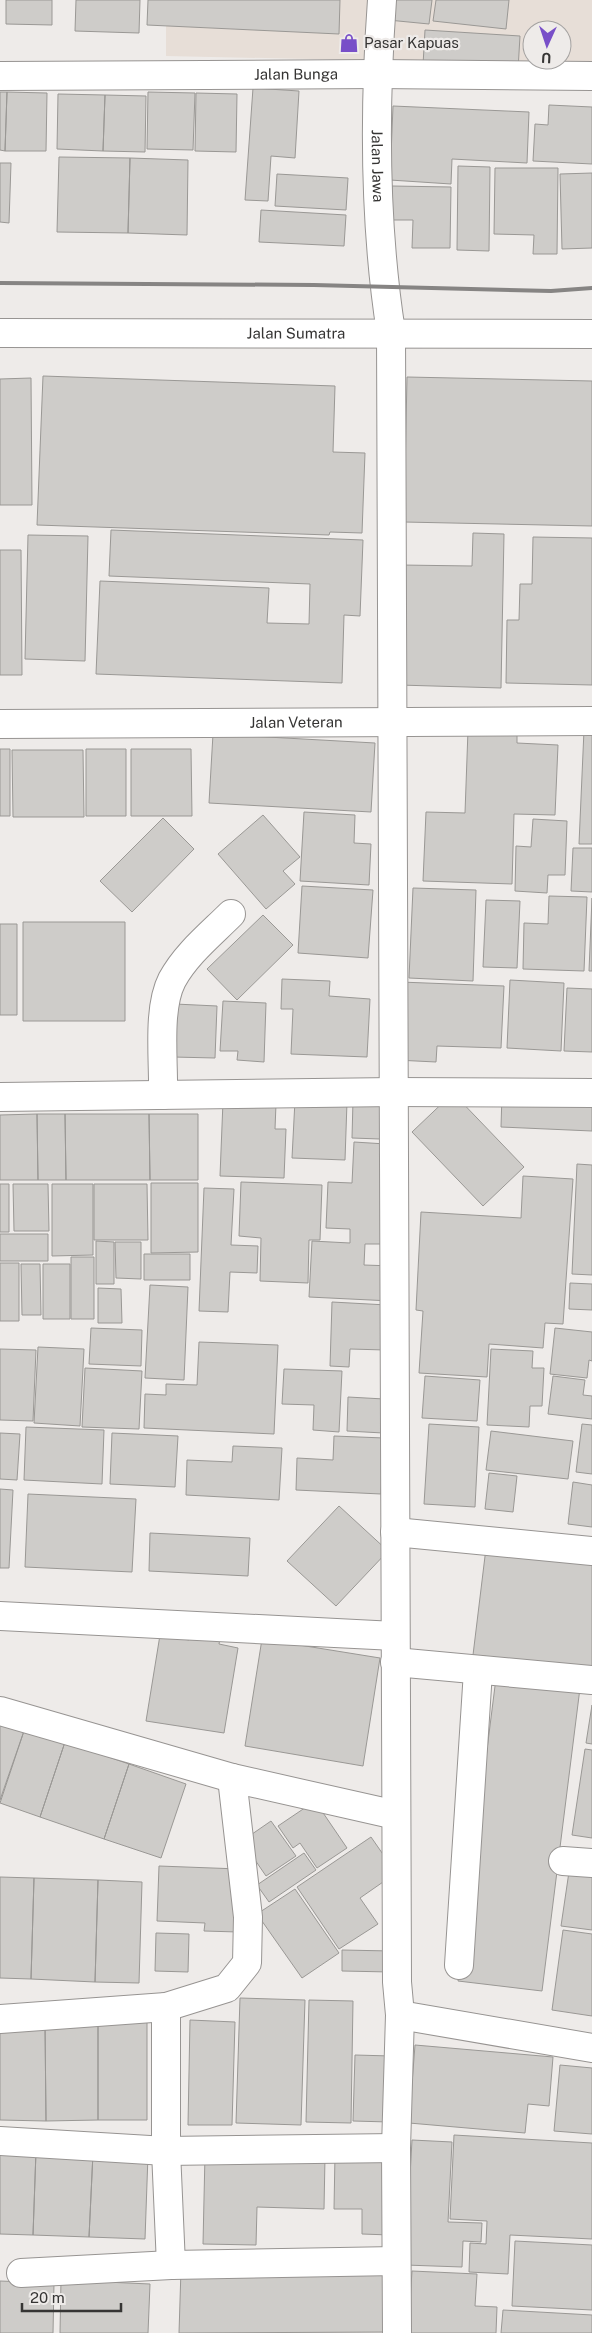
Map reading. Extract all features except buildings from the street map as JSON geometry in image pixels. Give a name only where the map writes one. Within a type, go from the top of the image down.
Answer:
[{"type":"main road","name":"Jalan Jawa","points":[[382,0],[376,74],[380,254],[391,332],[395,1636],[397,1982],[400,2015],[396,2148],[397,2333]]},
{"type":"main road","name":"Jalan Bunga","points":[[0,76],[376,74],[592,76]]},
{"type":"main road","name":"Jalan Sumatra","points":[[0,333],[391,332],[592,334]]},
{"type":"main road","name":"Jalan Veteran","points":[[0,724],[592,721]]},
{"type":"main road","points":[[164,1095],[164,1005],[172,981],[185,961],[231,914]]},
{"type":"main road","points":[[0,1097],[394,1092],[592,1093]]},
{"type":"main road","points":[[395,1532],[592,1551]]},
{"type":"main road","points":[[0,1616],[395,1636]]},
{"type":"main road","points":[[396,1662],[592,1680]]},
{"type":"main road","points":[[459,1966],[478,1670]]},
{"type":"main road","points":[[0,1711],[232,1778],[396,1815]]},
{"type":"main road","points":[[0,2019],[166,2007],[227,1988],[247,1963],[248,1917],[232,1778]]},
{"type":"main road","points":[[563,1860],[592,1863]]},
{"type":"main road","points":[[166,2007],[166,2151],[171,2265]]},
{"type":"main road","points":[[400,2015],[592,2048]]},
{"type":"main road","points":[[0,2141],[166,2151],[396,2148]]},
{"type":"main road","points":[[22,2273],[171,2265],[396,2261]]},
{"type":"shaded area","name":"Pasar Kapuas","points":[[166,0],[592,0],[592,65],[572,65],[572,20],[522,20],[522,64],[166,56]]},
{"type":"railway","points":[[0,283],[314,285],[551,291],[592,288]]},
{"type":"place","name":"Pasar Kapuas","points":[[349,43]]}]
